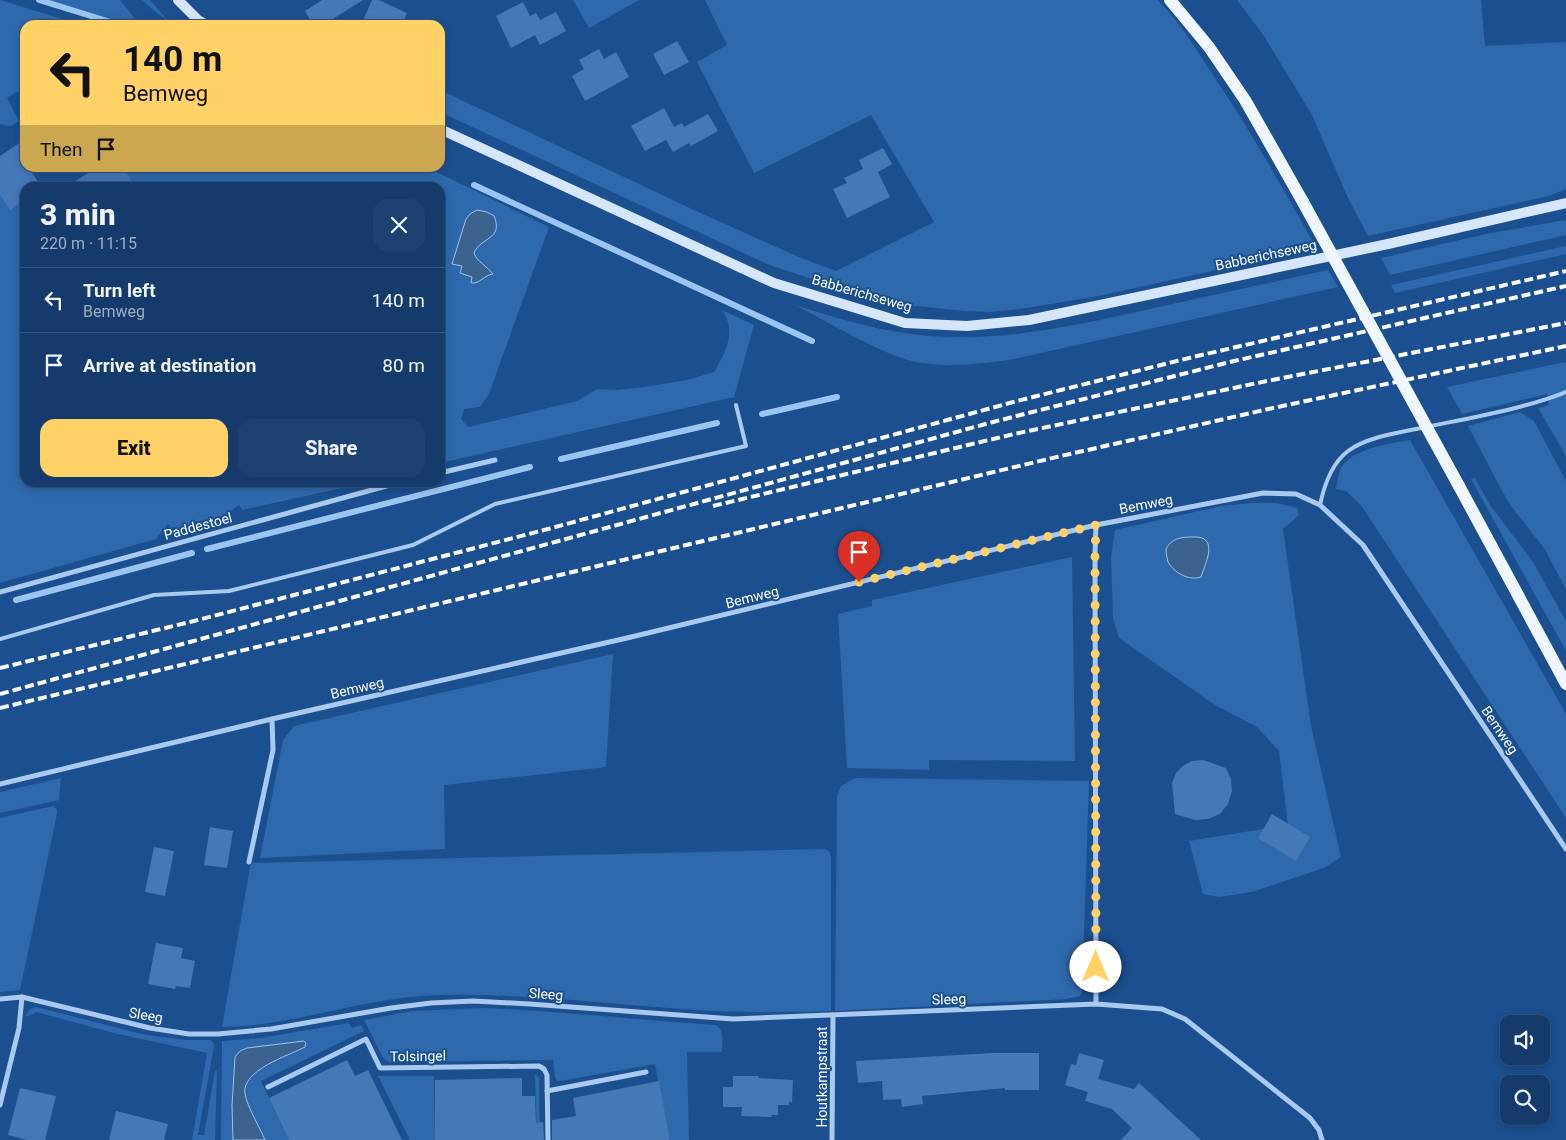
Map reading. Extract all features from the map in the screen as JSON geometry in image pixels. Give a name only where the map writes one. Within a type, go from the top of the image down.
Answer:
[{"type":"main road","name":"Babberichseweg","points":[[1170,0],[1210,47],[1245,100],[1303,202],[1566,684]]},
{"type":"street","points":[[178,0],[198,20]]},
{"type":"street","name":"Babberichseweg","points":[[445,131],[774,282],[905,323],[968,326],[1029,320],[1388,244],[1566,203]]},
{"type":"street","points":[[445,472],[495,460]]},
{"type":"street","name":"Paddestoel","points":[[0,592],[383,487]]},
{"type":"street","name":"Bemweg","points":[[0,784],[272,719],[627,638],[1096,525],[1263,493],[1296,494],[1320,504],[1363,545],[1566,849]]},
{"type":"street","points":[[1096,525],[1096,1004]]},
{"type":"street","points":[[249,862],[273,750],[272,719]]},
{"type":"street","points":[[0,1105],[19,1028],[22,998]]},
{"type":"street","name":"Sleeg","points":[[0,999],[22,998],[150,1028],[189,1034],[238,1034],[407,1006],[473,1001],[733,1019],[1096,1004],[1162,1009],[1185,1019],[1310,1118],[1319,1130],[1322,1140]]},
{"type":"street","name":"Houtkampstraat","points":[[832,1140],[833,1015]]},
{"type":"street","name":"Tolsingel","points":[[268,1087],[366,1039],[380,1068],[539,1066],[547,1074],[548,1140]]},
{"type":"street","points":[[547,1090],[646,1072]]},
{"type":"lane","points":[[1320,504],[1323,490],[1336,463],[1347,452],[1362,443],[1528,404],[1566,392]]},
{"type":"lane","points":[[0,639],[154,595],[229,591],[413,545],[495,504],[746,446],[736,405]]},
{"type":"shaded area","points":[[0,0],[66,20],[20,20],[20,90],[7,98],[19,121],[11,126],[0,124]]},
{"type":"shaded area","points":[[41,0],[120,0],[136,20],[103,20]]},
{"type":"shaded area","points":[[142,0],[150,0],[167,20],[167,20]]},
{"type":"shaded area","points":[[573,0],[639,0],[589,28]]},
{"type":"shaded area","points":[[705,0],[1158,0],[1184,31],[1234,107],[1316,248],[1099,296],[1020,309],[990,312],[964,311],[898,304],[859,295],[767,264],[445,114],[445,92],[694,210],[801,258],[836,271],[934,222],[871,115],[754,173],[697,62],[727,45]]},
{"type":"shaded area","points":[[1237,0],[1481,0],[1485,46],[1566,42],[1566,189],[1549,196],[1368,236],[1348,198],[1312,115],[1264,36]]},
{"type":"shaded area","points":[[90,172],[436,172],[549,227],[489,394],[480,407],[464,409],[461,419],[468,427],[577,401],[597,389],[617,390],[644,387],[687,380],[714,372],[726,349],[729,334],[729,326],[722,310],[754,325],[734,397],[445,462],[445,182],[74,182]]},
{"type":"shaded area","points":[[0,195],[10,210],[20,204],[20,487],[347,487],[242,510],[239,505],[229,512],[225,520],[188,529],[170,527],[168,524],[156,539],[0,583]]},
{"type":"shaded area","points":[[477,210],[494,216],[496,224],[494,234],[481,244],[474,253],[477,259],[493,274],[471,283],[472,277],[460,273],[462,266],[452,264],[466,219]]},
{"type":"shaded area","points":[[1566,220],[1566,235],[1390,275],[1381,258],[1486,234]]},
{"type":"shaded area","points":[[1566,246],[1566,254],[1395,293],[1391,285]]},
{"type":"shaded area","points":[[1328,270],[1338,287],[1014,359],[976,364],[947,365],[908,360],[866,343],[795,305],[845,320],[911,334],[984,337],[1068,326]]},
{"type":"shaded area","points":[[1566,362],[1566,456],[1538,408],[1549,405],[1547,394],[1462,414],[1447,387]]},
{"type":"shaded area","points":[[1520,412],[1534,421],[1566,481],[1566,589],[1544,548],[1511,506],[1468,426]]},
{"type":"shaded area","points":[[1410,440],[1566,714],[1566,818],[1361,505],[1346,491],[1336,489],[1340,470],[1353,457],[1371,448]]},
{"type":"shaded area","points":[[1475,478],[1490,505],[1533,562],[1566,621],[1566,651],[1471,479]]},
{"type":"shaded area","points":[[1277,503],[1297,508],[1299,515],[1283,529],[1311,726],[1341,857],[1324,868],[1252,892],[1219,897],[1203,894],[1189,841],[1288,825],[1279,751],[1257,727],[1215,705],[1119,638],[1113,618],[1111,556],[1115,530],[1221,506]]},
{"type":"shaded area","points":[[1198,537],[1204,539],[1207,543],[1209,548],[1207,559],[1201,577],[1187,577],[1178,573],[1168,562],[1166,549],[1176,539]]},
{"type":"shaded area","points":[[1072,557],[1075,761],[929,760],[929,770],[847,768],[838,614],[872,606],[872,600]]},
{"type":"shaded area","points":[[613,654],[606,767],[444,785],[445,849],[260,858],[283,740],[294,726]]},
{"type":"shaded area","points":[[61,778],[59,800],[0,813],[0,792]]},
{"type":"shaded area","points":[[855,778],[1089,781],[1082,993],[1080,996],[1067,999],[835,1011],[837,797],[841,786]]},
{"type":"shaded area","points":[[53,806],[57,809],[57,814],[20,990],[0,992],[0,818]]},
{"type":"shaded area","points":[[825,849],[829,851],[831,857],[831,1011],[729,1012],[542,998],[438,995],[384,1001],[276,1022],[222,1027],[250,867],[253,863]]},
{"type":"shaded area","points":[[36,1007],[146,1035],[186,1040],[210,1040],[213,1042],[214,1046],[198,1135],[204,1135],[215,1071],[217,1071],[215,1140],[192,1140],[207,1053],[118,1034],[36,1012],[26,1017],[29,1011]]},
{"type":"shaded area","points":[[482,1008],[716,1025],[722,1034],[722,1052],[687,1052],[689,1140],[670,1140],[655,1064],[557,1081],[553,1060],[388,1062],[383,1058],[364,1020],[413,1011]]},
{"type":"shaded area","points":[[349,1023],[352,1028],[361,1025],[364,1031],[261,1081],[289,1140],[221,1140],[222,1041],[261,1038]]},
{"type":"shaded area","points":[[304,1041],[306,1043],[305,1047],[267,1065],[250,1078],[246,1085],[246,1099],[265,1140],[233,1140],[232,1106],[235,1057],[240,1051],[247,1048]]},
{"type":"shaded area","points":[[535,1074],[539,1078],[540,1140],[537,1140]]},
{"type":"shaded area","points":[[378,1076],[434,1076],[435,1140],[410,1140]]},
{"type":"building","points":[[322,0],[363,0],[331,20],[310,20],[305,11]]},
{"type":"building","points":[[372,0],[379,0],[407,13],[404,20],[363,20]]},
{"type":"building","points":[[523,2],[530,16],[536,13],[540,20],[556,12],[566,31],[540,45],[535,35],[511,48],[496,16]]},
{"type":"building","points":[[677,41],[689,62],[664,75],[653,54]]},
{"type":"building","points":[[599,49],[604,59],[616,52],[629,77],[585,101],[572,76],[584,69],[579,60]]},
{"type":"building","points":[[664,108],[674,127],[682,123],[684,127],[708,114],[718,131],[691,146],[689,143],[673,152],[666,140],[645,151],[631,126]]},
{"type":"building","points":[[20,142],[20,172],[32,172],[38,182],[20,182],[20,204],[10,210],[0,195],[0,156]]},
{"type":"building","points":[[883,148],[892,164],[878,172],[890,197],[847,218],[833,189],[847,183],[844,178],[863,169],[859,160]]},
{"type":"building","points":[[90,172],[126,172],[132,182],[74,182]]},
{"type":"building","points":[[1203,760],[1226,768],[1231,779],[1232,791],[1228,804],[1220,814],[1208,819],[1195,820],[1175,814],[1172,783],[1176,773],[1192,761]]},
{"type":"building","points":[[1272,814],[1310,837],[1296,861],[1258,838]]},
{"type":"building","points":[[210,827],[233,831],[227,868],[204,865]]},
{"type":"building","points":[[154,847],[174,851],[165,896],[145,892]]},
{"type":"building","points":[[156,943],[183,948],[181,958],[195,961],[190,988],[176,986],[175,989],[148,984]]},
{"type":"building","points":[[992,1053],[1039,1053],[1039,1090],[1005,1090],[1005,1088],[922,1096],[923,1104],[902,1107],[901,1099],[883,1100],[882,1081],[858,1083],[856,1061]]},
{"type":"building","points":[[1079,1053],[1104,1060],[1098,1079],[1134,1089],[1139,1083],[1201,1140],[1121,1140],[1132,1128],[1112,1109],[1085,1101],[1088,1092],[1065,1085],[1071,1064],[1076,1065]]},
{"type":"building","points":[[347,1060],[355,1076],[368,1070],[402,1140],[289,1140],[269,1098]]},
{"type":"building","points":[[733,1076],[759,1076],[758,1078],[793,1080],[792,1102],[789,1102],[789,1105],[778,1105],[778,1115],[771,1115],[772,1117],[741,1116],[742,1107],[723,1107],[723,1087],[733,1087]]},
{"type":"building","points":[[522,1078],[522,1096],[535,1096],[536,1123],[543,1122],[544,1140],[435,1140],[435,1080]]},
{"type":"building","points":[[659,1081],[670,1140],[552,1140],[552,1120],[576,1116],[573,1098]]},
{"type":"building","points":[[20,1088],[56,1096],[45,1140],[27,1140],[8,1135]]},
{"type":"building","points":[[116,1111],[168,1124],[164,1140],[109,1140]]},
{"type":"waterway","points":[[39,0],[104,20]]},
{"type":"waterway","points":[[474,185],[812,341]]},
{"type":"waterway","points":[[762,414],[837,397]]},
{"type":"waterway","points":[[561,459],[717,423]]},
{"type":"waterway","points":[[207,549],[530,467]]},
{"type":"waterway","points":[[16,600],[192,553]]},
{"type":"railway","points":[[0,668],[194,621],[548,529],[1017,401],[1193,357],[1566,271]]},
{"type":"railway","points":[[0,694],[993,422],[1230,362],[1566,286]]},
{"type":"railway","points":[[713,506],[1014,434],[1267,381],[1566,323]]},
{"type":"railway","points":[[0,708],[1061,456],[1273,408],[1566,346]]},
{"type":"route","points":[[859,582],[1096,525],[1096,967]]}]
